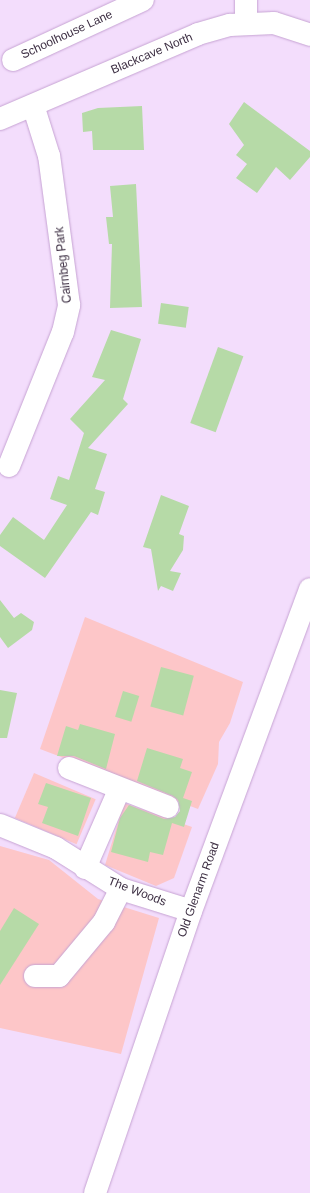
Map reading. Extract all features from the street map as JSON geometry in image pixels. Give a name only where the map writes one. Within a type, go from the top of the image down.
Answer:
[{"type":"street","name":"Schoolhouse Lane","points":[[14,60],[47,35],[143,0]]},
{"type":"street","points":[[246,0],[246,23]]},
{"type":"street","name":"Blackcave North","points":[[0,119],[198,34],[246,23],[274,23],[310,35]]},
{"type":"street","name":"Cairnbeg Park","points":[[9,466],[63,332],[69,305],[49,156],[33,104]]},
{"type":"street","name":"Old Glenarm Road","points":[[95,1193],[191,911],[310,589]]},
{"type":"street","points":[[69,768],[119,790],[168,807]]},
{"type":"street","points":[[85,868],[119,790]]},
{"type":"street","name":"The Woods","points":[[0,825],[56,848],[85,868],[121,889],[191,911]]},
{"type":"street","points":[[35,976],[58,976],[104,922],[121,889]]},
{"type":"shaded area","points":[[85,617],[243,682],[230,723],[219,742],[218,764],[198,809],[40,749]]},
{"type":"shaded area","points":[[34,773],[96,799],[77,844],[15,818]]},
{"type":"shaded area","points":[[124,803],[192,827],[174,878],[156,886],[105,865]]},
{"type":"shaded area","points":[[0,846],[49,860],[98,899],[159,918],[121,1054],[0,1028]]},
{"type":"building","points":[[244,102],[310,151],[310,157],[290,180],[276,167],[257,193],[236,178],[247,164],[236,155],[244,145],[229,124]]},
{"type":"building","points":[[142,106],[144,150],[93,150],[92,131],[83,132],[82,113],[98,108]]},
{"type":"building","points":[[136,184],[142,307],[110,308],[112,244],[109,244],[106,217],[113,217],[110,186]]},
{"type":"building","points":[[161,303],[189,307],[186,328],[158,324]]},
{"type":"building","points":[[111,330],[141,339],[123,399],[128,404],[88,448],[107,454],[95,489],[105,492],[98,515],[91,512],[45,578],[0,546],[0,535],[13,517],[44,540],[67,505],[50,499],[58,476],[69,480],[84,433],[70,419],[105,380],[92,377]]},
{"type":"building","points":[[218,347],[243,356],[216,432],[190,423]]},
{"type":"building","points":[[161,495],[189,506],[179,534],[184,536],[183,550],[170,571],[181,573],[173,591],[161,586],[158,591],[151,549],[143,547]]},
{"type":"building","points":[[0,600],[14,618],[21,613],[34,622],[32,630],[8,648],[0,637]]},
{"type":"building","points":[[161,667],[194,676],[183,715],[150,707]]},
{"type":"building","points":[[0,690],[17,693],[7,738],[0,738]]},
{"type":"building","points":[[123,691],[139,696],[131,722],[115,717]]},
{"type":"building","points":[[80,724],[115,734],[106,769],[74,756],[57,756],[66,726],[78,730]]},
{"type":"building","points":[[147,748],[183,759],[180,768],[192,772],[183,798],[192,801],[184,827],[172,823],[163,855],[150,852],[148,862],[111,852],[120,818],[129,805],[164,819],[175,817],[180,811],[178,800],[173,796],[137,781]]},
{"type":"building","points":[[46,783],[91,798],[78,836],[42,823],[48,807],[38,804]]},
{"type":"building","points":[[14,908],[39,924],[0,985],[0,931]]}]
